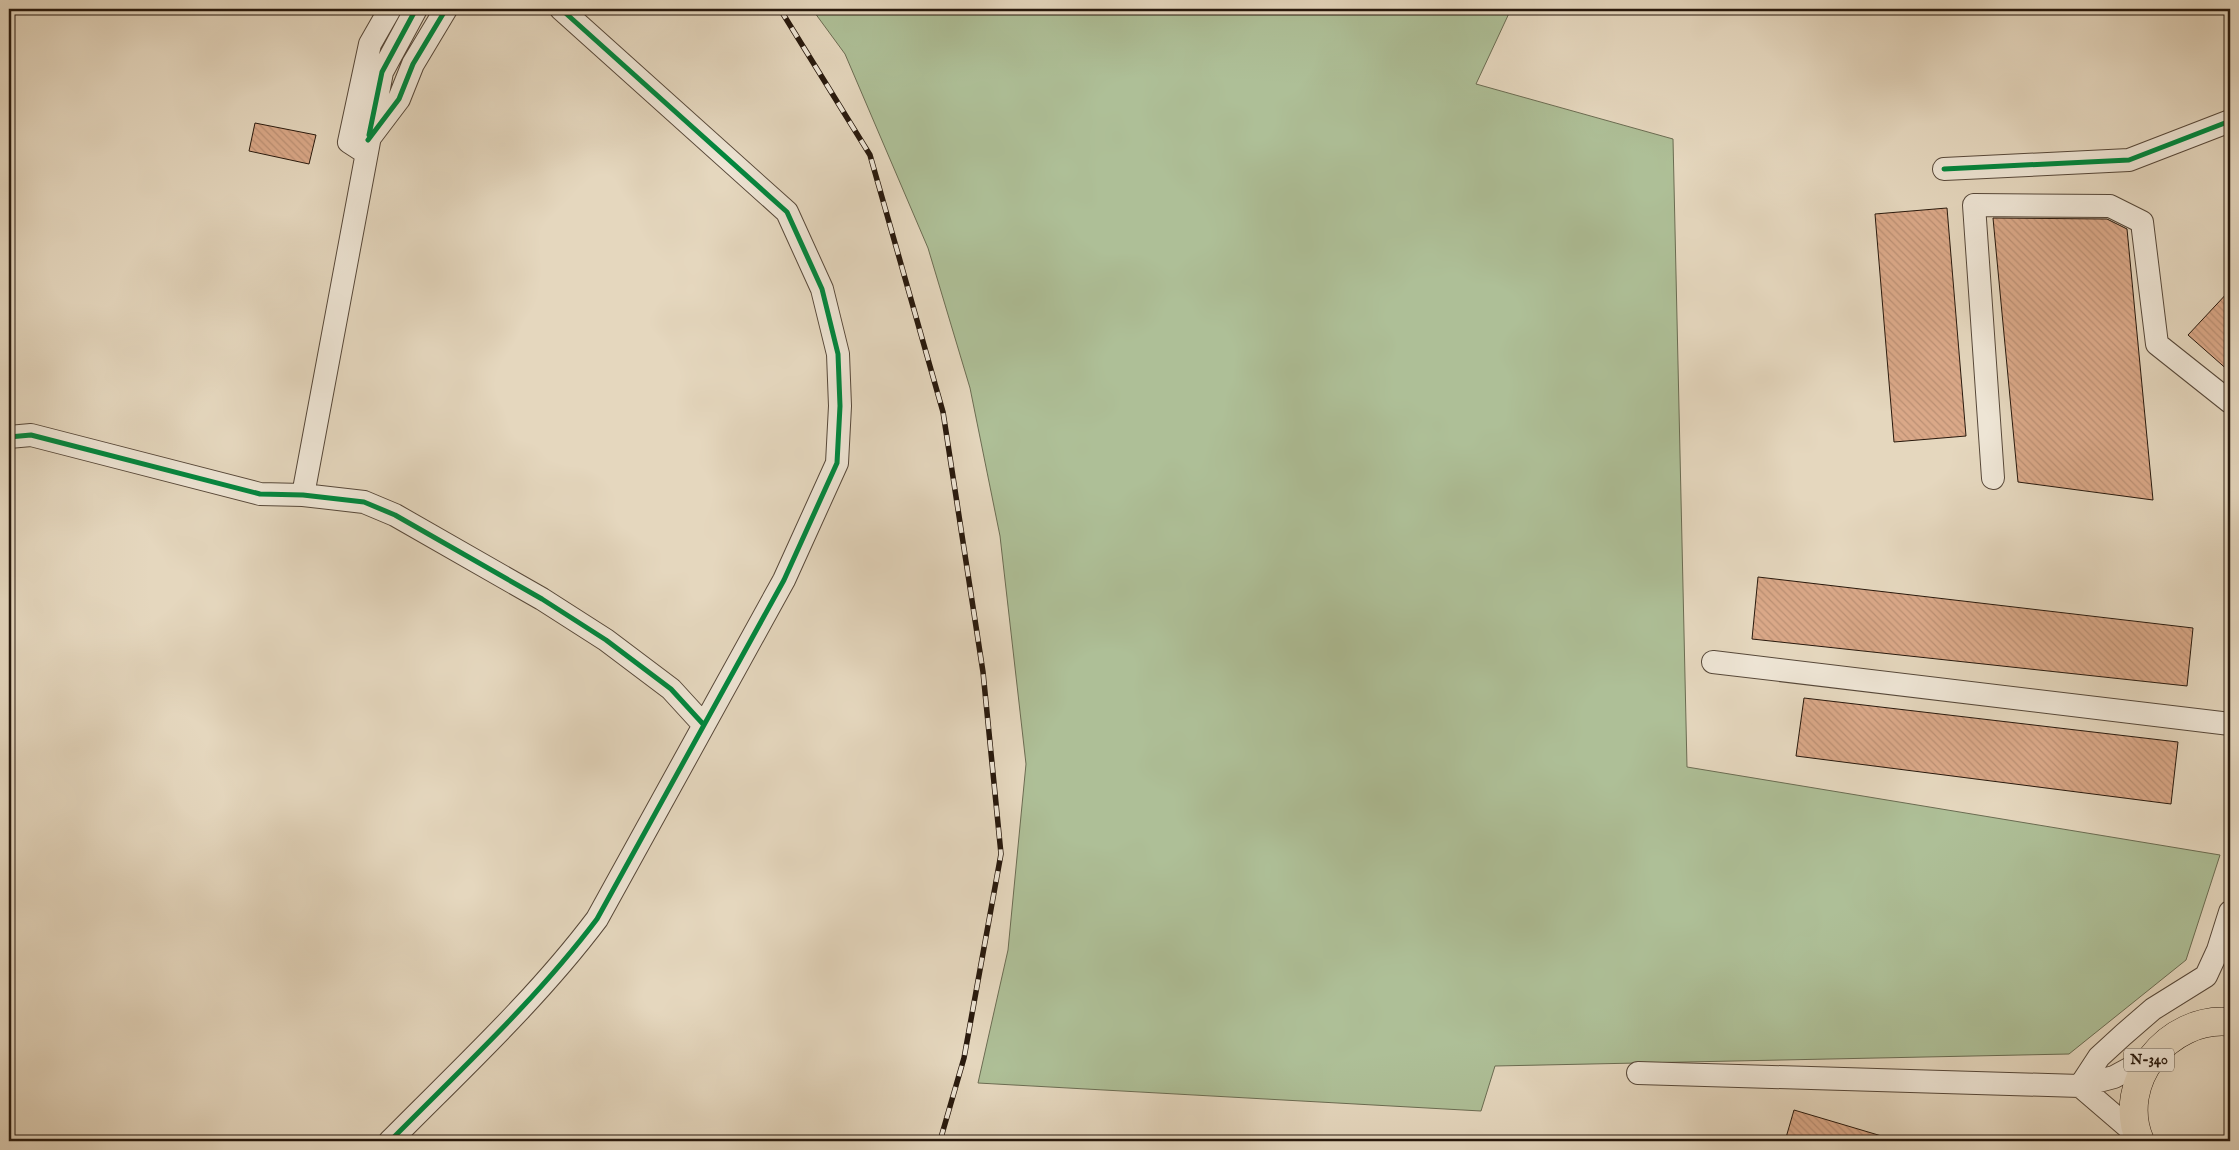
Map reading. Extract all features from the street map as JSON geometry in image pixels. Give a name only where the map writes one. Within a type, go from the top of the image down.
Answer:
[{"type":"highway","name":"N-340","points":[[2139,1138],[2134,1116],[2135,1095],[2140,1075],[2151,1057],[2176,1034],[2227,1015]]},
{"type":"street","points":[[367,147],[349,142],[370,44],[390,9]]},
{"type":"street","points":[[303,495],[382,72],[416,9]]},
{"type":"street","points":[[367,147],[399,99],[414,64],[446,9]]},
{"type":"street","points":[[390,1141],[530,1000],[570,954],[597,919],[784,580],[837,463],[840,406],[838,354],[822,289],[787,212],[561,9]]},
{"type":"street","points":[[1944,169],[2129,160],[2230,121]]},
{"type":"street","points":[[1993,478],[1974,205],[2110,206],[2142,222],[2157,344],[2230,402]]},
{"type":"street","points":[[9,436],[31,435],[260,494],[303,495],[364,502],[395,515],[542,599],[606,640],[672,689],[703,724]]},
{"type":"street","points":[[1713,662],[2230,724]]},
{"type":"street","points":[[2080,1086],[2099,1057],[2130,1028],[2153,1009],[2206,976],[2218,950],[2230,912]]},
{"type":"street","points":[[1638,1073],[2080,1086],[2114,1076],[2151,1057]]},
{"type":"street","points":[[2080,1086],[2139,1138]]},
{"type":"green space","points":[[812,9],[1511,9],[1476,84],[1673,139],[1687,767],[2220,855],[2186,960],[2069,1054],[1495,1066],[1481,1111],[978,1083],[1008,950],[1026,764],[1000,536],[970,388],[928,248],[845,54]]},
{"type":"building","points":[[255,123],[316,135],[309,164],[249,151]]},
{"type":"building","points":[[1947,208],[1966,436],[1894,442],[1875,214]]},
{"type":"building","points":[[1993,218],[2107,219],[2127,229],[2153,500],[2018,482]]},
{"type":"building","points":[[2230,290],[2230,372],[2188,335]]},
{"type":"building","points":[[1758,577],[2193,628],[2187,686],[1752,639]]},
{"type":"building","points":[[1804,698],[2178,742],[2171,804],[1796,756]]},
{"type":"building","points":[[1794,1110],[1885,1137],[1884,1141],[1785,1141]]},
{"type":"railway","points":[[780,9],[870,155],[943,412],[983,672],[1001,854],[964,1058],[940,1141]]},
{"type":"cycle path","points":[[369,135],[382,72],[416,9]]},
{"type":"cycle path","points":[[368,140],[399,99],[413,64],[446,9]]},
{"type":"cycle path","points":[[390,1141],[523,1006],[574,949],[597,919],[784,580],[837,463],[840,406],[838,354],[822,289],[787,212],[561,9]]},
{"type":"cycle path","points":[[1944,169],[2129,160],[2230,121]]},
{"type":"cycle path","points":[[9,437],[31,435],[260,494],[303,495],[364,502],[395,515],[542,599],[606,640],[671,689],[703,724]]}]
